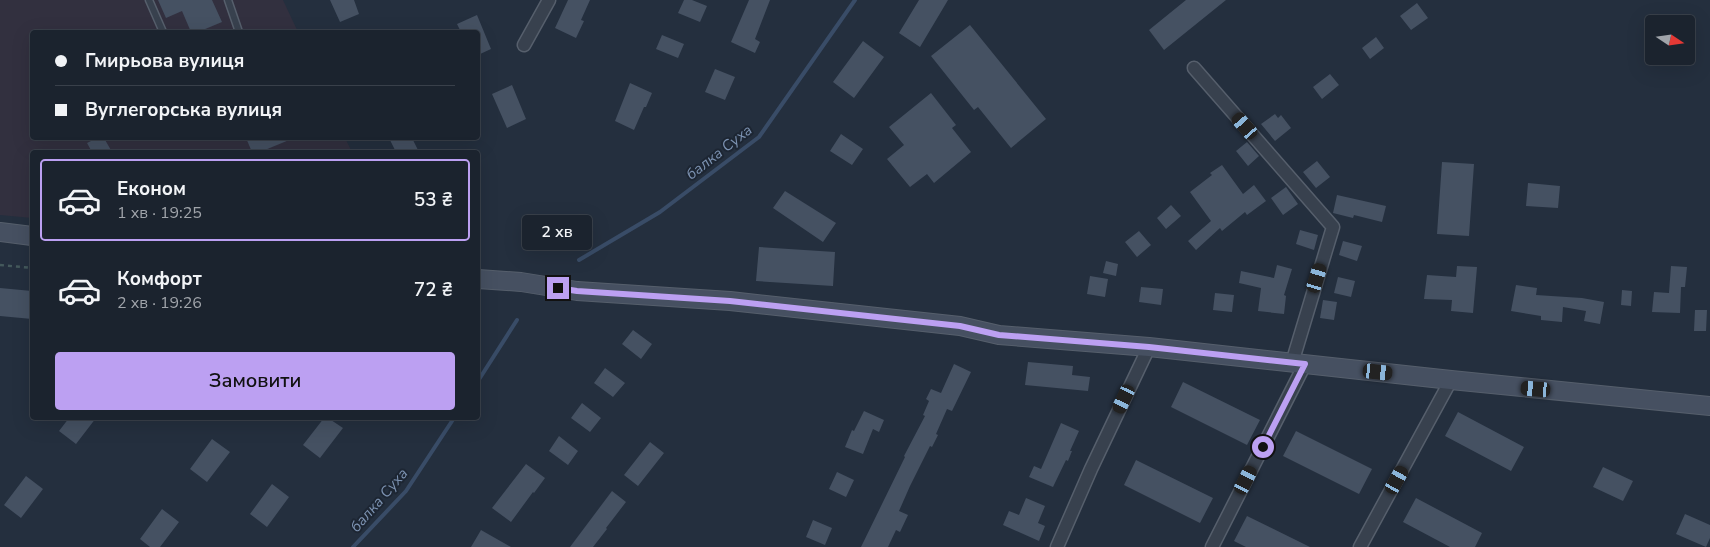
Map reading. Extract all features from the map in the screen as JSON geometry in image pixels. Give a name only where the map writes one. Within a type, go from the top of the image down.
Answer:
[{"type":"main road","points":[[0,232],[30,236]]},
{"type":"main road","points":[[480,279],[521,282],[577,291],[730,301],[960,326],[999,335],[1149,347],[1710,406]]},
{"type":"street","points":[[524,45],[549,0]]},
{"type":"street","points":[[1194,68],[1333,227],[1298,363],[1212,547]]},
{"type":"street","points":[[1057,547],[1091,469],[1149,347]]},
{"type":"street","points":[[1360,547],[1452,380]]},
{"type":"lane","points":[[148,0],[162,30]]},
{"type":"lane","points":[[228,0],[238,30]]},
{"type":"path","points":[[0,265],[30,268]]},
{"type":"shaded area","points":[[0,0],[283,0],[297,30],[30,30],[30,140],[346,140],[351,150],[30,150],[30,218],[0,215]]},
{"type":"building","points":[[158,0],[212,0],[222,22],[203,30],[190,30],[182,11],[166,18]]},
{"type":"building","points":[[330,0],[354,0],[359,14],[340,22]]},
{"type":"building","points":[[568,0],[590,0],[581,20],[584,21],[576,38],[555,28]]},
{"type":"building","points":[[684,0],[692,0],[707,6],[700,22],[678,13]]},
{"type":"building","points":[[749,0],[770,0],[755,39],[760,42],[755,53],[731,42]]},
{"type":"building","points":[[919,0],[948,0],[920,47],[899,33]]},
{"type":"building","points":[[1186,0],[1226,0],[1164,50],[1149,30]]},
{"type":"building","points":[[1417,3],[1428,18],[1411,30],[1400,16]]},
{"type":"building","points":[[477,15],[491,49],[480,54],[480,30],[460,30],[457,24]]},
{"type":"building","points":[[970,25],[1046,119],[1011,148],[978,107],[974,110],[931,56]]},
{"type":"building","points":[[662,35],[684,44],[678,58],[656,49]]},
{"type":"building","points":[[1376,37],[1384,48],[1370,59],[1362,48]]},
{"type":"building","points":[[863,41],[884,57],[854,98],[833,82]]},
{"type":"building","points":[[715,69],[735,77],[725,100],[705,92]]},
{"type":"building","points":[[1330,74],[1339,85],[1322,99],[1313,87]]},
{"type":"building","points":[[630,83],[652,93],[634,130],[615,121]]},
{"type":"building","points":[[512,85],[526,119],[507,128],[492,94]]},
{"type":"building","points":[[931,93],[956,125],[952,128],[971,152],[934,183],[927,174],[910,187],[887,159],[904,145],[889,127]]},
{"type":"building","points":[[1275,114],[1278,118],[1281,115],[1291,128],[1275,141],[1261,124]]},
{"type":"building","points":[[841,134],[863,149],[852,165],[830,151]]},
{"type":"building","points":[[93,140],[105,140],[111,150],[91,150],[87,143]]},
{"type":"building","points":[[247,140],[289,140],[265,150],[251,150]]},
{"type":"building","points":[[390,140],[413,140],[418,150],[395,150]]},
{"type":"building","points":[[1247,142],[1259,156],[1248,166],[1236,151]]},
{"type":"building","points":[[1317,161],[1330,177],[1316,188],[1303,172]]},
{"type":"building","points":[[1442,162],[1474,164],[1469,236],[1437,234]]},
{"type":"building","points":[[1222,165],[1243,194],[1254,185],[1266,201],[1247,215],[1245,212],[1222,231],[1220,228],[1196,250],[1188,241],[1211,221],[1190,192],[1212,175],[1210,173]]},
{"type":"building","points":[[1528,183],[1560,186],[1558,208],[1526,206]]},
{"type":"building","points":[[1286,187],[1298,204],[1283,215],[1271,198]]},
{"type":"building","points":[[785,191],[836,223],[823,242],[773,208]]},
{"type":"building","points":[[1337,195],[1386,206],[1382,222],[1354,215],[1353,218],[1333,213]]},
{"type":"building","points":[[1171,205],[1181,216],[1166,229],[1157,218]]},
{"type":"building","points":[[1300,230],[1318,235],[1314,250],[1296,244]]},
{"type":"building","points":[[1139,231],[1151,245],[1137,257],[1125,242]]},
{"type":"building","points":[[1343,241],[1362,246],[1357,261],[1339,255]]},
{"type":"building","points":[[759,247],[835,252],[833,286],[756,281]]},
{"type":"building","points":[[1106,261],[1118,264],[1116,276],[1103,273]]},
{"type":"building","points":[[1277,265],[1292,269],[1284,295],[1286,296],[1284,314],[1258,311],[1261,288],[1239,283],[1241,271],[1274,278]]},
{"type":"building","points":[[1457,266],[1477,267],[1473,313],[1451,311],[1452,300],[1424,299],[1427,275],[1456,277]]},
{"type":"building","points":[[1671,266],[1687,267],[1685,287],[1681,287],[1680,313],[1652,312],[1654,292],[1669,293]]},
{"type":"building","points":[[1090,276],[1108,279],[1105,297],[1087,294]]},
{"type":"building","points":[[1338,277],[1355,281],[1351,297],[1334,293]]},
{"type":"building","points":[[1516,285],[1537,288],[1536,295],[1582,298],[1604,302],[1600,324],[1584,321],[1586,311],[1563,307],[1562,322],[1541,320],[1541,316],[1511,311]]},
{"type":"building","points":[[1141,287],[1163,289],[1161,305],[1139,302]]},
{"type":"building","points":[[0,288],[30,291],[30,319],[0,316]]},
{"type":"building","points":[[1622,290],[1632,291],[1631,306],[1621,305]]},
{"type":"building","points":[[1215,293],[1234,295],[1232,312],[1213,310]]},
{"type":"building","points":[[1323,300],[1337,302],[1334,320],[1320,318]]},
{"type":"building","points":[[1695,310],[1707,310],[1706,331],[1694,331]]},
{"type":"building","points":[[633,330],[652,344],[641,359],[622,344]]},
{"type":"building","points":[[1028,362],[1073,366],[1072,375],[1090,377],[1088,391],[1025,385]]},
{"type":"building","points":[[954,364],[971,372],[952,411],[947,409],[936,434],[938,435],[932,447],[930,446],[910,486],[899,511],[908,515],[900,532],[896,530],[888,547],[861,547],[925,416],[923,415],[929,401],[926,399],[931,389],[941,393]]},
{"type":"building","points":[[605,368],[625,383],[613,397],[594,383]]},
{"type":"building","points":[[1183,382],[1260,420],[1247,445],[1171,407]]},
{"type":"building","points":[[582,403],[601,418],[590,432],[571,418]]},
{"type":"building","points":[[864,411],[884,420],[879,432],[873,429],[863,454],[845,447],[852,430],[854,431]]},
{"type":"building","points":[[1458,412],[1524,447],[1511,471],[1445,436]]},
{"type":"building","points":[[67,420],[94,420],[76,444],[59,431]]},
{"type":"building","points":[[322,420],[331,420],[343,428],[320,458],[303,445]]},
{"type":"building","points":[[1061,423],[1079,431],[1070,451],[1072,451],[1068,461],[1066,460],[1053,487],[1029,477],[1034,466],[1041,469]]},
{"type":"building","points":[[1296,431],[1372,469],[1359,494],[1283,456]]},
{"type":"building","points":[[559,436],[578,451],[568,465],[549,451]]},
{"type":"building","points":[[212,439],[230,452],[207,482],[190,469]]},
{"type":"building","points":[[650,442],[664,453],[638,486],[624,475]]},
{"type":"building","points":[[1136,460],[1213,498],[1200,523],[1124,485]]},
{"type":"building","points":[[526,464],[545,478],[511,522],[492,508]]},
{"type":"building","points":[[1603,467],[1633,481],[1623,501],[1593,487]]},
{"type":"building","points":[[837,472],[854,480],[846,497],[829,489]]},
{"type":"building","points":[[26,476],[43,489],[21,518],[4,505]]},
{"type":"building","points":[[272,484],[289,497],[267,527],[250,514]]},
{"type":"building","points":[[612,491],[626,502],[607,529],[593,547],[570,547]]},
{"type":"building","points":[[1026,498],[1045,506],[1038,523],[1045,526],[1039,541],[1003,525],[1009,511],[1019,515]]},
{"type":"building","points":[[1416,498],[1482,533],[1475,547],[1450,547],[1403,522]]},
{"type":"building","points":[[162,509],[179,522],[160,547],[150,547],[140,539]]},
{"type":"building","points":[[1685,514],[1710,525],[1710,538],[1706,547],[1676,534]]},
{"type":"building","points":[[1247,516],[1310,547],[1246,547],[1234,541]]},
{"type":"building","points":[[813,520],[832,528],[825,545],[806,537]]},
{"type":"building","points":[[481,530],[511,547],[471,547]]},
{"type":"waterway","name":"балка Суха","points":[[579,260],[660,212],[759,137],[855,0]]},
{"type":"waterway","name":"балка Суха","points":[[480,378],[517,320]]},
{"type":"waterway","name":"балка Суха","points":[[353,547],[406,491],[453,420]]},
{"type":"route","points":[[558,288],[577,291],[730,301],[960,326],[999,335],[1149,347],[1305,364],[1263,447]]}]
